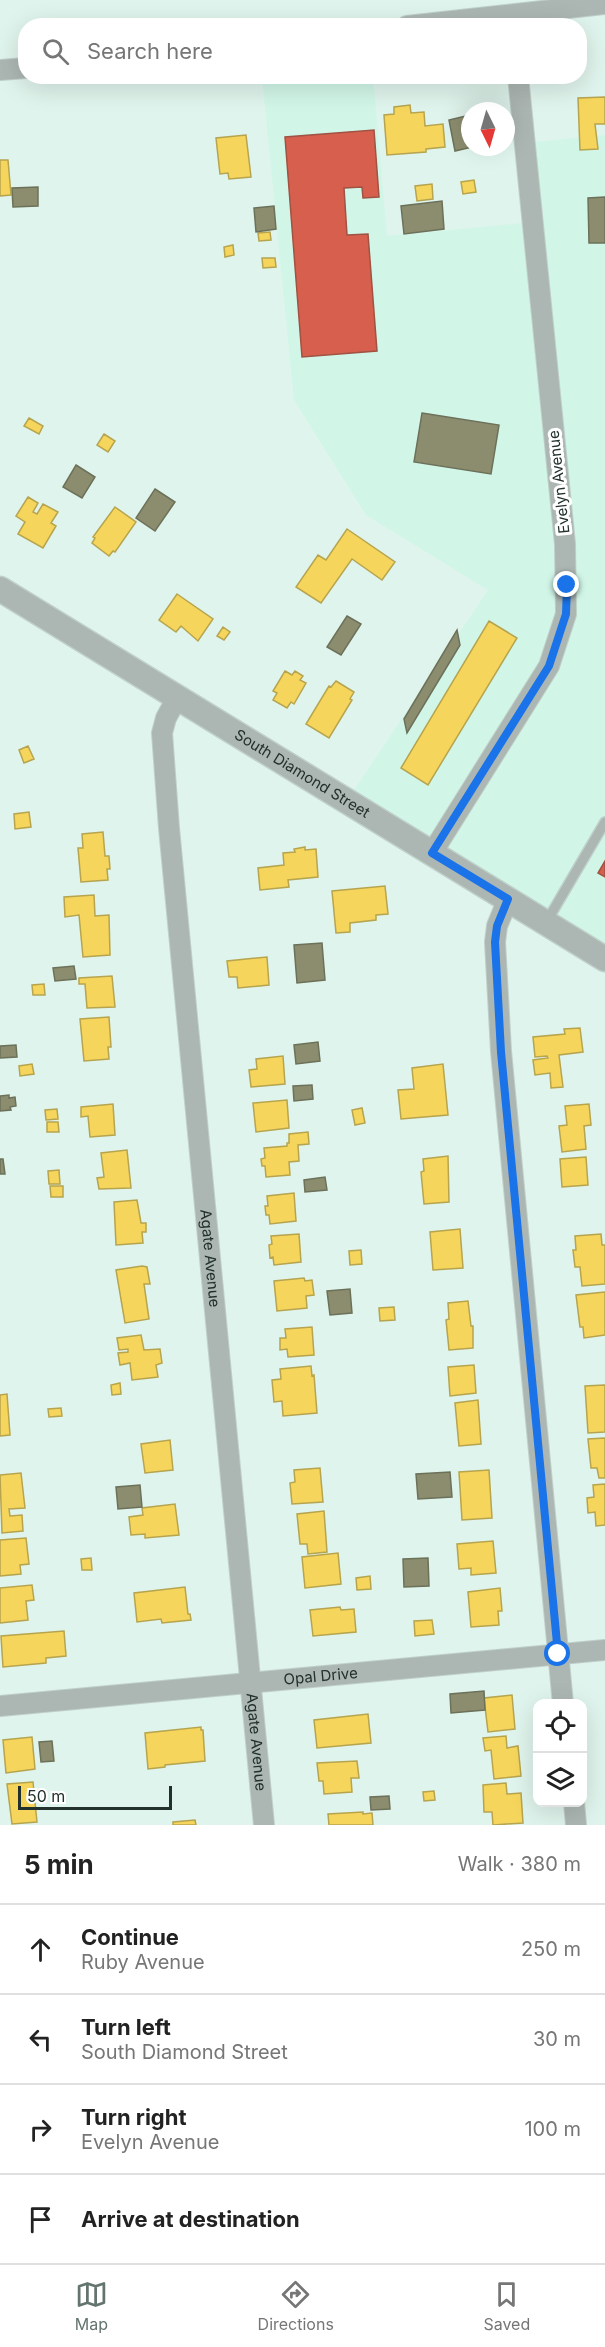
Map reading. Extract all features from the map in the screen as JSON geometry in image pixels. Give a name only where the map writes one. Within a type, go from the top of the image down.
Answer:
[{"type":"street","points":[[519,18],[605,4]]},
{"type":"street","points":[[0,70],[18,69]]},
{"type":"street","name":"Evelyn Avenue","points":[[432,853],[549,666],[566,614],[565,544],[519,84]]},
{"type":"street","name":"South Diamond Street","points":[[0,589],[605,959]]},
{"type":"street","name":"Agate Avenue","points":[[178,696],[166,718],[162,733],[169,828],[264,1825]]},
{"type":"street","points":[[508,899],[497,926],[495,942],[501,1052],[562,1699]]},
{"type":"street","name":"Opal Drive","points":[[0,1706],[605,1650]]},
{"type":"street","points":[[574,1807],[576,1825]]},
{"type":"lane","points":[[546,923],[605,822]]},
{"type":"shaded area","points":[[263,84],[374,84],[387,236],[544,221],[535,142],[605,135],[605,973],[342,808],[488,590],[366,515],[294,400]]},
{"type":"building: Homes","points":[[605,97],[605,124],[595,124],[598,149],[580,150],[578,98]]},
{"type":"building: Homes","points":[[410,105],[411,113],[424,112],[425,126],[443,124],[445,147],[426,149],[426,152],[387,155],[384,115],[394,114],[394,107]]},
{"type":"building: Homes","points":[[246,135],[251,177],[229,179],[228,173],[220,174],[216,138]]},
{"type":"building: Homes","points":[[0,160],[8,160],[11,195],[0,196]]},
{"type":"building: Homes","points":[[474,180],[476,192],[463,194],[461,182]]},
{"type":"building: Homes","points":[[432,184],[433,199],[417,201],[415,186]]},
{"type":"building: Homes","points":[[270,232],[271,240],[259,241],[258,233]]},
{"type":"building: Homes","points":[[233,245],[234,255],[225,257],[224,247]]},
{"type":"building: Homes","points":[[262,258],[275,258],[276,267],[263,268]]},
{"type":"building: Homes","points":[[29,418],[43,426],[39,434],[24,426]]},
{"type":"building: Homes","points":[[104,434],[115,441],[108,452],[97,445]]},
{"type":"building: Homes","points":[[28,497],[38,503],[33,512],[37,514],[43,504],[58,512],[51,523],[56,526],[43,548],[18,534],[25,522],[16,516]]},
{"type":"building: Homes","points":[[115,507],[136,522],[115,552],[113,551],[109,556],[92,543],[95,538],[93,537]]},
{"type":"building: Homes","points":[[347,529],[395,562],[382,580],[352,559],[321,603],[296,587],[318,555],[326,560]]},
{"type":"building: Homes","points":[[177,594],[213,619],[198,641],[181,626],[176,632],[159,620]]},
{"type":"building: Homes","points":[[489,621],[517,638],[428,785],[401,768]]},
{"type":"building: Homes","points":[[223,627],[230,632],[224,640],[217,636]]},
{"type":"building: Homes","points":[[285,671],[292,675],[295,671],[303,676],[300,680],[306,683],[294,704],[291,702],[287,708],[273,700],[277,693],[273,691]]},
{"type":"building: Homes","points":[[336,681],[354,692],[350,699],[352,700],[329,738],[306,724],[329,686],[331,687]]},
{"type":"building: Homes","points":[[28,746],[34,759],[24,763],[19,750]]},
{"type":"building: Homes","points":[[29,812],[31,827],[15,829],[14,814]]},
{"type":"building: Homes","points":[[103,832],[105,856],[109,856],[108,880],[81,882],[78,848],[83,848],[82,834]]},
{"type":"building: Homes","points":[[305,847],[305,850],[316,849],[318,877],[288,880],[289,887],[260,890],[258,868],[284,865],[283,853],[295,852],[294,849]]},
{"type":"building: Homes","points":[[385,886],[388,914],[376,915],[376,920],[350,923],[350,932],[336,933],[332,891]]},
{"type":"building: Homes","points":[[94,895],[95,916],[109,915],[110,955],[83,957],[79,915],[65,917],[64,897]]},
{"type":"building: Homes","points":[[267,957],[269,985],[238,988],[237,977],[229,977],[227,961]]},
{"type":"building: Homes","points":[[112,976],[115,1007],[87,1008],[85,984],[79,984],[79,978]]},
{"type":"building: Homes","points":[[44,984],[45,995],[33,995],[32,985]]},
{"type":"building: Homes","points":[[109,1017],[111,1047],[108,1047],[109,1059],[84,1061],[80,1019]]},
{"type":"building: Homes","points":[[580,1028],[583,1052],[559,1055],[563,1087],[551,1088],[550,1073],[535,1075],[533,1060],[548,1058],[547,1056],[535,1057],[533,1037],[565,1034],[564,1029]]},
{"type":"building: Homes","points":[[283,1056],[285,1084],[251,1087],[249,1070],[257,1069],[256,1059]]},
{"type":"building: Homes","points":[[32,1064],[34,1074],[20,1076],[19,1066]]},
{"type":"building: Homes","points":[[443,1064],[448,1115],[401,1119],[398,1090],[414,1089],[412,1068]]},
{"type":"building: Homes","points":[[287,1100],[289,1128],[256,1132],[253,1103]]},
{"type":"building: Homes","points":[[113,1104],[115,1135],[90,1137],[88,1116],[81,1117],[81,1107]]},
{"type":"building: Homes","points":[[589,1104],[591,1125],[584,1126],[586,1149],[562,1152],[559,1126],[567,1125],[565,1106]]},
{"type":"building: Homes","points":[[362,1108],[365,1123],[355,1125],[352,1110]]},
{"type":"building: Homes","points":[[57,1109],[58,1119],[46,1120],[45,1110]]},
{"type":"building: Homes","points":[[47,1122],[58,1122],[59,1132],[47,1132]]},
{"type":"building: Homes","points":[[308,1132],[309,1144],[298,1145],[299,1161],[289,1162],[290,1175],[266,1177],[265,1166],[262,1166],[261,1159],[265,1158],[264,1148],[287,1146],[289,1134]]},
{"type":"building: Homes","points":[[127,1150],[131,1188],[99,1189],[97,1178],[104,1177],[101,1153]]},
{"type":"building: Homes","points":[[448,1156],[449,1202],[424,1204],[421,1172],[424,1171],[423,1159]]},
{"type":"building: Homes","points":[[586,1157],[588,1185],[562,1187],[560,1159]]},
{"type":"building: Homes","points":[[59,1170],[60,1184],[49,1184],[48,1171]]},
{"type":"building: Homes","points":[[50,1186],[63,1186],[63,1197],[51,1197]]},
{"type":"building: Homes","points":[[294,1193],[296,1221],[270,1224],[265,1206],[268,1206],[267,1196]]},
{"type":"building: Homes","points":[[137,1200],[141,1223],[146,1223],[146,1232],[142,1232],[143,1243],[116,1245],[114,1202]]},
{"type":"building: Homes","points":[[460,1229],[463,1268],[433,1270],[430,1232]]},
{"type":"building: Homes","points":[[299,1234],[301,1262],[274,1265],[273,1257],[270,1258],[271,1236]]},
{"type":"building: Homes","points":[[601,1234],[602,1245],[605,1245],[605,1284],[582,1286],[580,1267],[575,1267],[573,1250],[576,1250],[575,1236]]},
{"type":"building: Homes","points":[[361,1250],[362,1264],[350,1265],[349,1251]]},
{"type":"building: Homes","points":[[147,1267],[150,1284],[144,1284],[149,1319],[125,1323],[116,1270]]},
{"type":"building: Homes","points":[[304,1278],[305,1281],[312,1280],[314,1295],[306,1296],[307,1308],[277,1311],[274,1281]]},
{"type":"building: Homes","points":[[605,1292],[605,1335],[584,1338],[583,1327],[580,1327],[576,1295]]},
{"type":"building: Homes","points":[[468,1301],[471,1326],[473,1326],[473,1348],[449,1350],[446,1320],[449,1319],[448,1303]]},
{"type":"building: Homes","points":[[394,1307],[395,1320],[380,1321],[379,1308]]},
{"type":"building: Homes","points":[[312,1327],[314,1355],[288,1357],[287,1349],[280,1350],[280,1338],[286,1338],[285,1329]]},
{"type":"building: Homes","points":[[141,1335],[144,1350],[160,1349],[162,1363],[156,1365],[158,1377],[132,1380],[130,1363],[120,1365],[118,1353],[128,1352],[128,1349],[119,1350],[117,1338]]},
{"type":"building: Homes","points":[[474,1365],[476,1393],[450,1396],[448,1367]]},
{"type":"building: Homes","points":[[311,1366],[312,1376],[314,1375],[317,1413],[283,1416],[282,1401],[274,1402],[272,1380],[281,1379],[280,1369]]},
{"type":"building: Homes","points":[[120,1383],[121,1394],[112,1395],[111,1385]]},
{"type":"building: Homes","points":[[605,1385],[605,1432],[588,1433],[585,1386]]},
{"type":"building: Homes","points":[[7,1394],[10,1435],[0,1436],[0,1395]]},
{"type":"building: Homes","points":[[478,1400],[481,1444],[459,1446],[455,1403]]},
{"type":"building: Homes","points":[[61,1408],[62,1416],[49,1417],[48,1409]]},
{"type":"building: Homes","points":[[605,1438],[605,1478],[599,1478],[597,1468],[591,1468],[588,1439]]},
{"type":"building: Homes","points":[[170,1440],[173,1470],[145,1473],[141,1444]]},
{"type":"building: Homes","points":[[320,1468],[323,1502],[292,1504],[290,1483],[295,1482],[294,1470]]},
{"type":"building: Homes","points":[[489,1470],[492,1518],[462,1520],[459,1472]]},
{"type":"building: Homes","points":[[21,1473],[25,1508],[9,1509],[10,1516],[22,1515],[23,1531],[2,1533],[0,1475]]},
{"type":"building: Homes","points":[[605,1484],[605,1525],[596,1526],[595,1512],[588,1513],[587,1498],[594,1497],[593,1485]]},
{"type":"building: Homes","points":[[175,1504],[179,1535],[145,1538],[145,1534],[131,1535],[129,1517],[143,1515],[142,1508]]},
{"type":"building: Homes","points":[[324,1511],[327,1552],[308,1554],[307,1544],[300,1544],[297,1514]]},
{"type":"building: Homes","points":[[26,1538],[29,1564],[20,1565],[21,1574],[0,1576],[0,1540]]},
{"type":"building: Homes","points":[[493,1541],[496,1573],[471,1575],[471,1568],[459,1569],[457,1544]]},
{"type":"building: Homes","points":[[338,1553],[341,1584],[305,1588],[302,1557]]},
{"type":"building: Homes","points":[[91,1558],[92,1570],[82,1570],[81,1559]]},
{"type":"building: Homes","points":[[370,1576],[371,1589],[357,1590],[356,1578]]},
{"type":"building: Homes","points":[[32,1585],[34,1600],[26,1601],[28,1620],[0,1623],[0,1588]]},
{"type":"building: Homes","points":[[185,1587],[188,1614],[191,1620],[162,1623],[161,1619],[137,1622],[134,1593]]},
{"type":"building: Homes","points":[[500,1588],[502,1611],[498,1611],[499,1625],[471,1627],[468,1592]]},
{"type":"building: Homes","points":[[340,1607],[341,1610],[354,1609],[356,1632],[313,1636],[310,1610]]},
{"type":"building: Homes","points":[[432,1620],[434,1634],[415,1636],[414,1621]]},
{"type":"building: Homes","points":[[64,1631],[66,1656],[46,1658],[46,1663],[3,1667],[1,1636]]},
{"type":"building: Homes","points":[[512,1695],[515,1729],[488,1732],[484,1698]]},
{"type":"building: Homes","points":[[368,1714],[371,1743],[317,1748],[314,1720]]},
{"type":"building: Homes","points":[[201,1727],[205,1761],[148,1769],[145,1733]]},
{"type":"building: Homes","points":[[506,1736],[507,1748],[518,1746],[521,1776],[494,1779],[491,1750],[485,1751],[483,1738]]},
{"type":"building: Homes","points":[[32,1737],[35,1769],[6,1773],[3,1740]]},
{"type":"building: Homes","points":[[357,1761],[359,1778],[351,1778],[352,1792],[324,1794],[323,1781],[319,1781],[317,1763]]},
{"type":"building: Homes","points":[[33,1782],[37,1822],[12,1824],[7,1784]]},
{"type":"building: Homes","points":[[506,1783],[507,1794],[521,1793],[523,1823],[493,1825],[492,1812],[484,1812],[483,1785]]},
{"type":"building: Homes","points":[[434,1791],[435,1800],[424,1801],[423,1792]]},
{"type":"building: Homes","points":[[363,1812],[363,1814],[372,1813],[373,1825],[329,1825],[328,1814]]},
{"type":"building: Homes","points":[[195,1820],[196,1825],[173,1825],[173,1822]]},
{"type":"building: Shops","points":[[374,130],[379,197],[363,198],[362,187],[344,188],[347,235],[368,234],[377,351],[302,357],[285,137]]},
{"type":"building: Shops","points":[[605,861],[605,877],[598,873]]},
{"type":"building: Industry","points":[[461,117],[461,150],[455,151],[449,120]]},
{"type":"building: Industry","points":[[38,187],[38,206],[13,207],[12,188]]},
{"type":"building: Industry","points":[[605,197],[605,243],[589,243],[588,198]]},
{"type":"building: Industry","points":[[442,201],[444,229],[404,234],[401,206]]},
{"type":"building: Industry","points":[[274,206],[276,229],[256,232],[254,208]]},
{"type":"building: Industry","points":[[422,413],[499,425],[491,474],[414,462]]},
{"type":"building: Industry","points":[[76,465],[95,477],[82,498],[63,487]]},
{"type":"building: Industry","points":[[155,489],[175,502],[155,531],[136,518]]},
{"type":"building: Industry","points":[[347,616],[361,624],[341,655],[327,647]]},
{"type":"building: Industry","points":[[457,630],[460,645],[407,733],[404,719]]},
{"type":"building: Industry","points":[[322,943],[325,980],[297,983],[294,945]]},
{"type":"building: Industry","points":[[74,966],[76,979],[55,981],[53,968]]},
{"type":"building: Industry","points":[[318,1042],[320,1061],[296,1064],[294,1045]]},
{"type":"building: Industry","points":[[16,1045],[17,1057],[0,1058],[0,1046]]},
{"type":"building: Industry","points":[[312,1085],[313,1099],[294,1101],[293,1086]]},
{"type":"building: Industry","points":[[9,1095],[9,1098],[15,1097],[16,1106],[10,1107],[11,1110],[0,1111],[0,1096]]},
{"type":"building: Industry","points":[[0,1159],[3,1159],[5,1174],[0,1174]]},
{"type":"building: Industry","points":[[325,1177],[327,1190],[305,1192],[304,1180]]},
{"type":"building: Industry","points":[[350,1289],[352,1313],[330,1315],[327,1291]]},
{"type":"building: Industry","points":[[450,1472],[452,1497],[418,1499],[416,1474]]},
{"type":"building: Industry","points":[[140,1485],[142,1507],[118,1509],[116,1487]]},
{"type":"building: Industry","points":[[428,1558],[429,1586],[404,1587],[403,1559]]},
{"type":"building: Industry","points":[[484,1691],[485,1710],[451,1713],[450,1694]]},
{"type":"building: Industry","points":[[52,1741],[54,1761],[41,1762],[39,1742]]},
{"type":"building: Industry","points":[[389,1796],[390,1809],[371,1810],[370,1797]]},
{"type":"route","points":[[558,1654],[501,1052],[495,942],[497,926],[508,899],[432,853],[549,666],[566,614],[567,585]]}]
